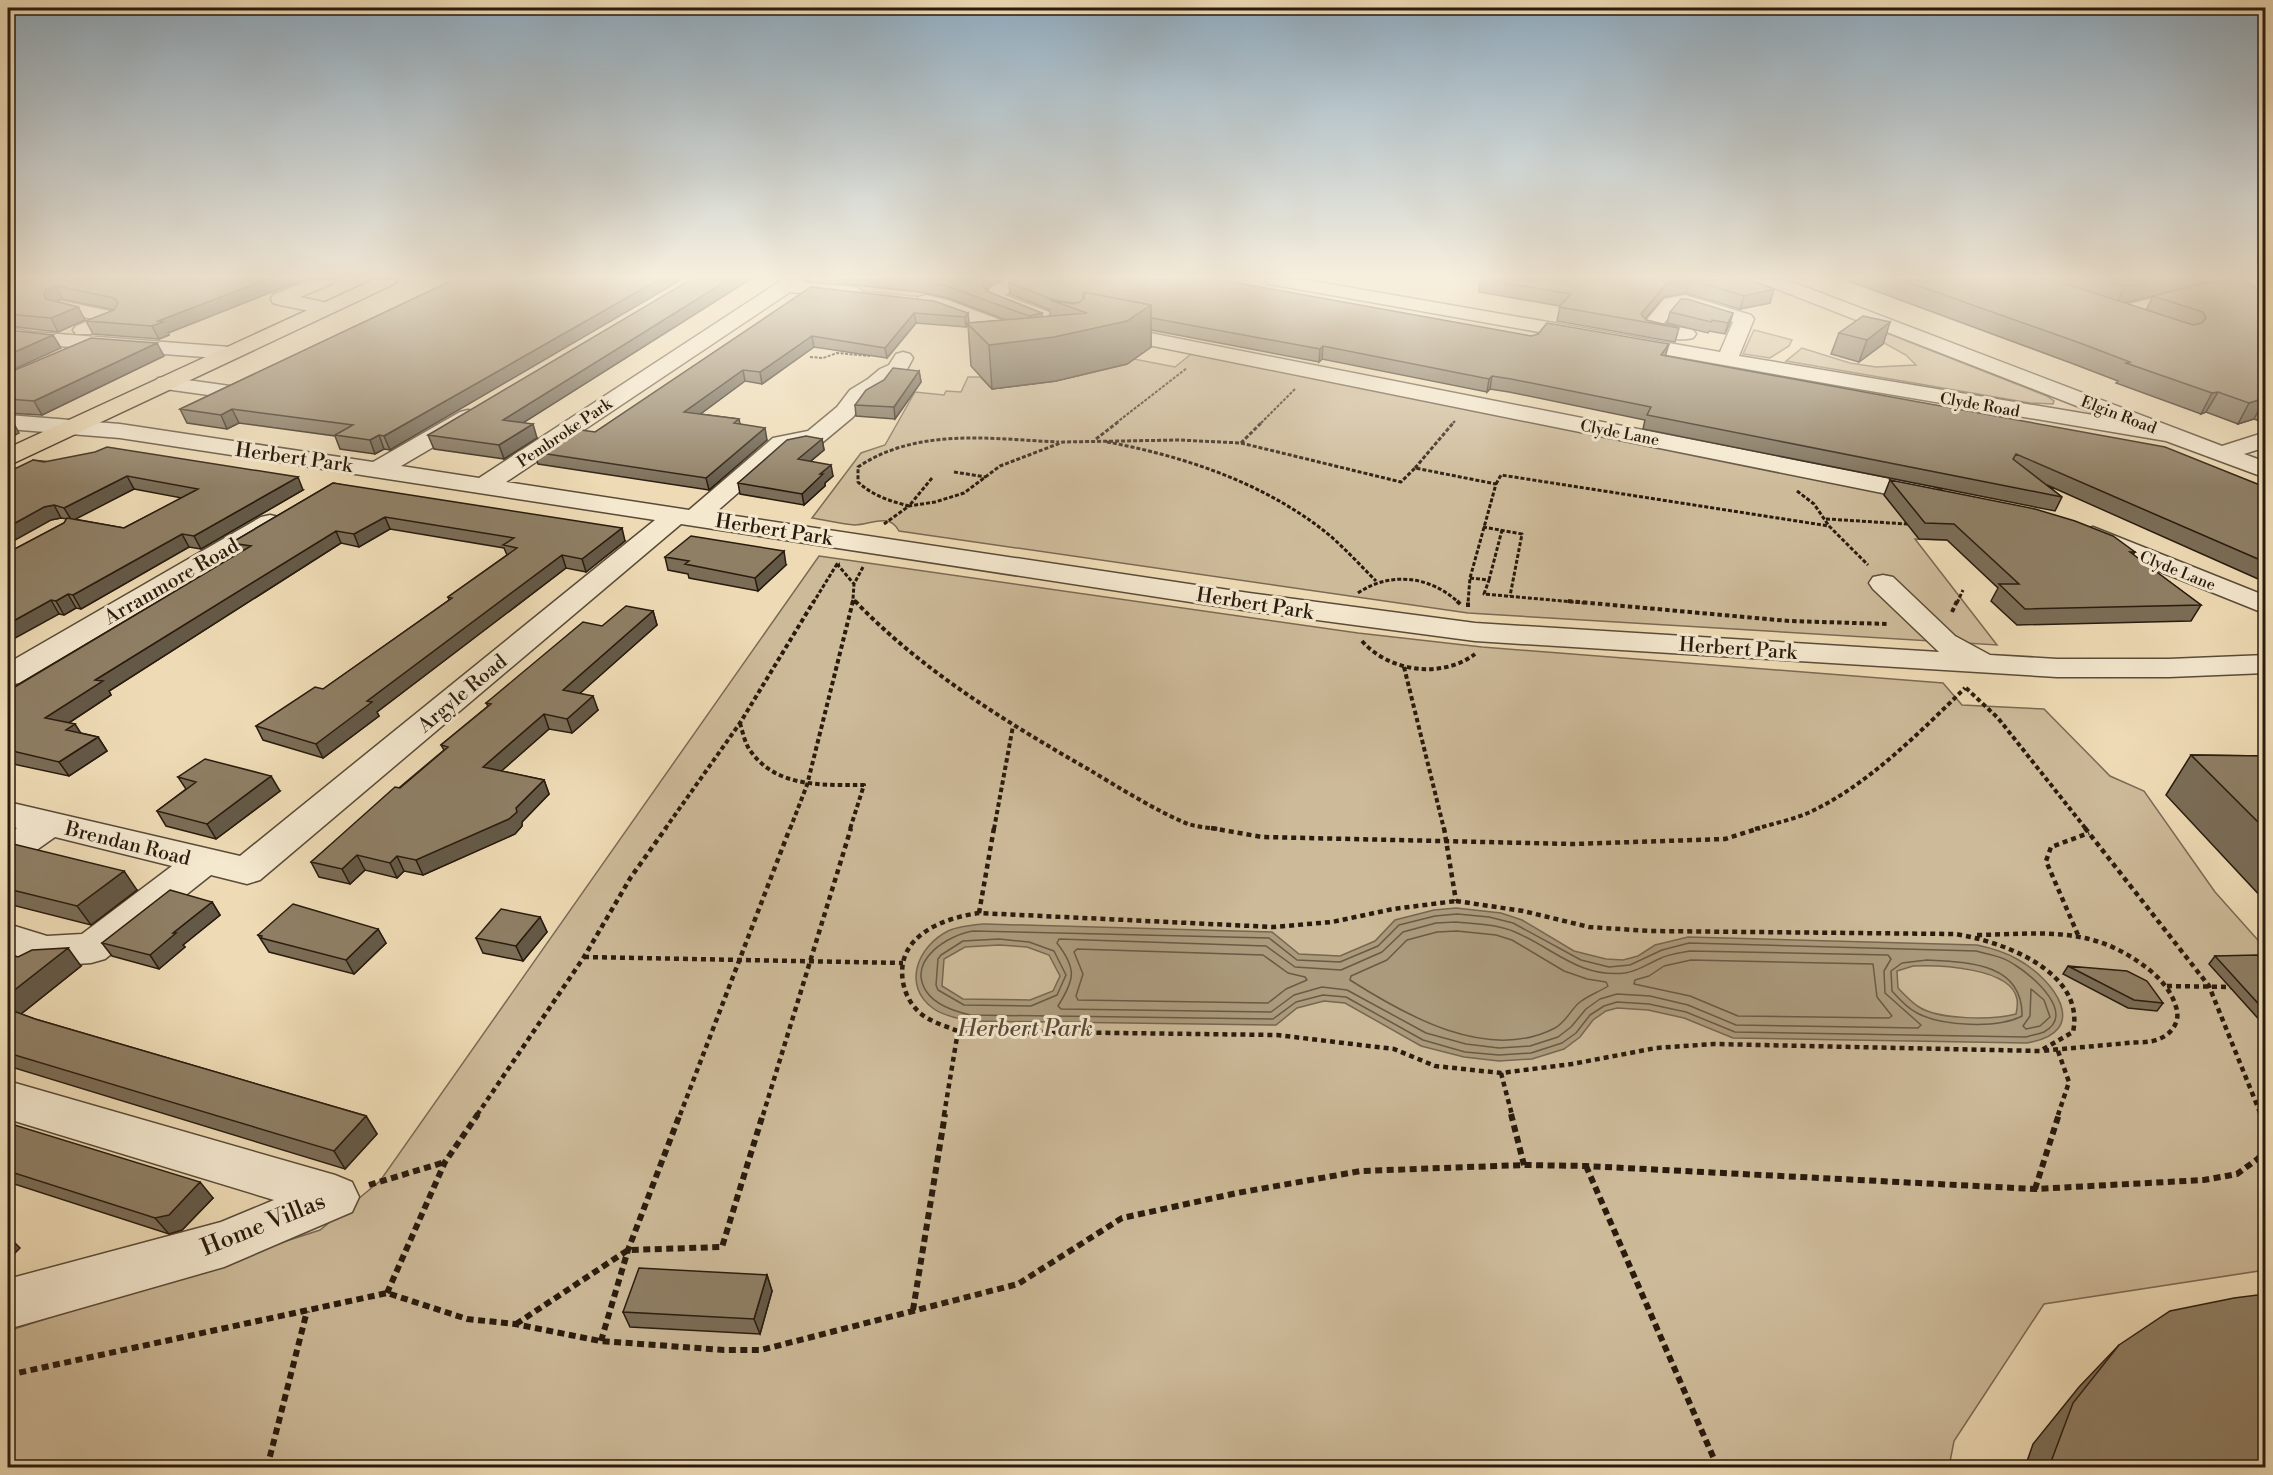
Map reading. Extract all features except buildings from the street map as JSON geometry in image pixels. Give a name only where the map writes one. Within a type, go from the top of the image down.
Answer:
[{"type":"main road","points":[[8,457],[239,349]]},
{"type":"street","points":[[179,349],[230,353]]},
{"type":"street","name":"Pembroke Park","points":[[485,485],[691,349]]},
{"type":"street","points":[[1128,349],[1171,357]]},
{"type":"street","name":"Clyde Lane","points":[[1198,349],[1959,500]]},
{"type":"street","name":"Clyde Road","points":[[1714,349],[2047,415],[2174,435]]},
{"type":"street","name":"Elgin Road","points":[[1949,349],[2265,471]]},
{"type":"street","name":"Argyle Road","points":[[248,871],[686,516],[781,443],[814,437],[845,412],[858,395],[888,373],[898,369],[903,358]]},
{"type":"street","points":[[166,383],[230,392]]},
{"type":"street","name":"Clyde Road","points":[[2047,415],[2074,414],[2080,408],[2077,398]]},
{"type":"street","points":[[331,487],[372,468],[484,408]]},
{"type":"street","name":"Herbert Park","points":[[8,422],[120,431],[1355,618],[1465,631],[2057,668],[2169,668],[2265,664]]},
{"type":"street","points":[[2221,454],[2265,439]]},
{"type":"street","name":"Arranmore Road","points":[[8,676],[291,511]]},
{"type":"street","name":"Clyde Lane","points":[[2069,526],[2265,606]]},
{"type":"street","points":[[1883,583],[1944,642],[1985,664]]},
{"type":"street","name":"Brendan Road","points":[[8,814],[248,871]]},
{"type":"street","points":[[8,852],[49,824]]},
{"type":"street","points":[[8,939],[47,951],[91,948],[204,861]]},
{"type":"street","name":"Home Villas","points":[[8,1101],[335,1197]]},
{"type":"street","name":"Home Villas","points":[[8,1304],[224,1244],[335,1197]]},
{"type":"path","points":[[1095,440],[1209,351]]},
{"type":"path","points":[[810,357],[823,358],[837,353],[903,358]]},
{"type":"path","points":[[1242,443],[1300,384]]},
{"type":"path","points":[[1063,442],[1000,466],[964,493],[934,502],[909,506],[886,500],[868,492],[858,482],[858,467],[870,457],[886,450],[956,439],[1063,442],[1179,440],[1242,443],[1401,482],[1459,416]]},
{"type":"path","points":[[1095,440],[1144,448],[1191,462],[1247,486],[1314,523],[1376,581]]},
{"type":"path","points":[[1415,468],[1496,484]]},
{"type":"path","points":[[954,472],[986,477]]},
{"type":"path","points":[[1355,598],[1363,589],[1376,581],[1405,579],[1435,586],[1448,592],[1468,613],[1470,578],[1496,484],[1501,475],[1829,526]]},
{"type":"path","points":[[881,528],[886,521],[909,506],[932,478]]},
{"type":"path","points":[[1502,530],[1485,594],[1789,621],[1898,624],[1883,583],[1829,526],[1814,504],[1791,488]]},
{"type":"path","points":[[1826,519],[1907,524]]},
{"type":"path","points":[[1484,527],[1522,534],[1510,596]]},
{"type":"path","points":[[387,1293],[445,1162],[584,957],[631,877],[740,723],[837,564],[845,562]]},
{"type":"path","points":[[600,1341],[628,1250],[807,785],[853,599],[854,584],[866,562]]},
{"type":"path","points":[[837,564],[854,584]]},
{"type":"path","points":[[1470,578],[1489,580]]},
{"type":"path","points":[[853,599],[875,622],[931,667],[1014,726],[1125,791],[1189,824],[1262,837],[1573,844],[1725,839],[1807,813],[1839,795],[1906,746],[1966,688]]},
{"type":"path","points":[[1358,633],[1364,645],[1377,655],[1404,667],[1451,666],[1472,658],[1482,647]]},
{"type":"path","points":[[1404,667],[1447,840],[1456,901]]},
{"type":"path","points":[[8,1375],[387,1293],[467,1319],[515,1324],[600,1341],[761,1350],[1018,1284],[1122,1218],[1237,1193],[1362,1171],[1524,1165],[1586,1166],[2035,1189],[2204,1180],[2237,1174],[2259,1158],[2264,1137],[2261,1111],[2209,986],[1998,718],[1966,688],[1954,686]]},
{"type":"path","points":[[515,1324],[628,1250],[722,1247],[864,785],[807,785],[776,774],[751,753],[740,723]]},
{"type":"path","points":[[979,913],[1014,726]]},
{"type":"path","points":[[2078,935],[2046,861],[2051,848],[2090,833]]},
{"type":"path","points":[[1456,901],[1523,911],[1589,927],[1650,932],[2078,935],[2103,943],[2128,955],[2149,970],[2166,986],[2176,1004],[2178,1019],[2172,1032],[2157,1040],[2058,1051],[1714,1044],[1656,1047],[1572,1064],[1501,1073],[1436,1066],[1394,1049],[1277,1035],[958,1031],[933,1022],[914,1009],[906,993],[903,963],[909,946],[922,932],[958,915],[979,913],[1273,927],[1332,922],[1393,909],[1456,901]]},
{"type":"path","points":[[1955,934],[1977,937],[2024,954],[2060,985],[2076,1015],[2073,1032],[2040,1051]]},
{"type":"path","points":[[584,957],[903,963]]},
{"type":"path","points":[[2166,986],[2243,987]]},
{"type":"path","points":[[913,1310],[958,1031]]},
{"type":"path","points":[[2035,1189],[2069,1082],[2058,1051]]},
{"type":"path","points":[[1501,1073],[1524,1165]]},
{"type":"path","points":[[335,1197],[445,1162]]},
{"type":"path","points":[[1586,1166],[1718,1467]]},
{"type":"path","points":[[267,1467],[307,1311]]},
{"type":"green space","points":[[1076,349],[1175,367],[1195,351],[1916,494],[1948,540],[1915,539],[1997,645],[1468,613],[899,531],[895,525],[885,521],[855,525],[812,518],[861,453],[885,445],[915,392],[944,395],[946,391],[961,392],[968,377],[980,377],[992,389],[1056,381]]},
{"type":"green space","points":[[1745,349],[1785,349],[1770,358],[1743,354]]},
{"type":"green space","points":[[1801,349],[1805,349],[1850,363],[1876,367],[1916,365],[1906,355],[1895,349],[1927,349],[2047,396],[2054,401],[2053,404],[2030,403],[1786,361]]},
{"type":"green space","name":"Herbert Park","points":[[819,556],[1358,633],[1482,647],[1943,683],[1962,705],[2044,709],[2110,776],[2144,791],[2215,892],[2265,948],[2265,1270],[2044,1304],[1954,1441],[1949,1467],[8,1467],[8,1331],[320,1230],[380,1181]]},
{"type":"water","points":[[1456,908],[1501,913],[1522,920],[1574,951],[1606,959],[1623,960],[1638,956],[1655,945],[1688,937],[1977,945],[2008,954],[2031,968],[2054,991],[2061,1004],[2063,1017],[2058,1028],[2047,1037],[2027,1043],[1733,1038],[1684,1018],[1648,1010],[1617,1008],[1606,1011],[1593,1020],[1580,1037],[1564,1049],[1532,1059],[1499,1061],[1464,1057],[1421,1046],[1345,1003],[1324,1001],[1297,1008],[1276,1025],[969,1021],[934,1009],[924,1000],[918,989],[916,978],[917,967],[922,956],[937,938],[948,931],[971,925],[1272,932],[1299,954],[1340,956],[1375,941],[1395,920],[1434,910]],"holes":[[[999,945],[1027,947],[1049,955],[1060,976],[1053,991],[1030,1000],[963,999],[942,986],[944,959],[965,947]],[[1913,966],[1972,970],[2002,980],[2012,988],[2017,999],[2016,1014],[1966,1018],[1928,1011],[1916,1005],[1898,988],[1897,971]]]}]
